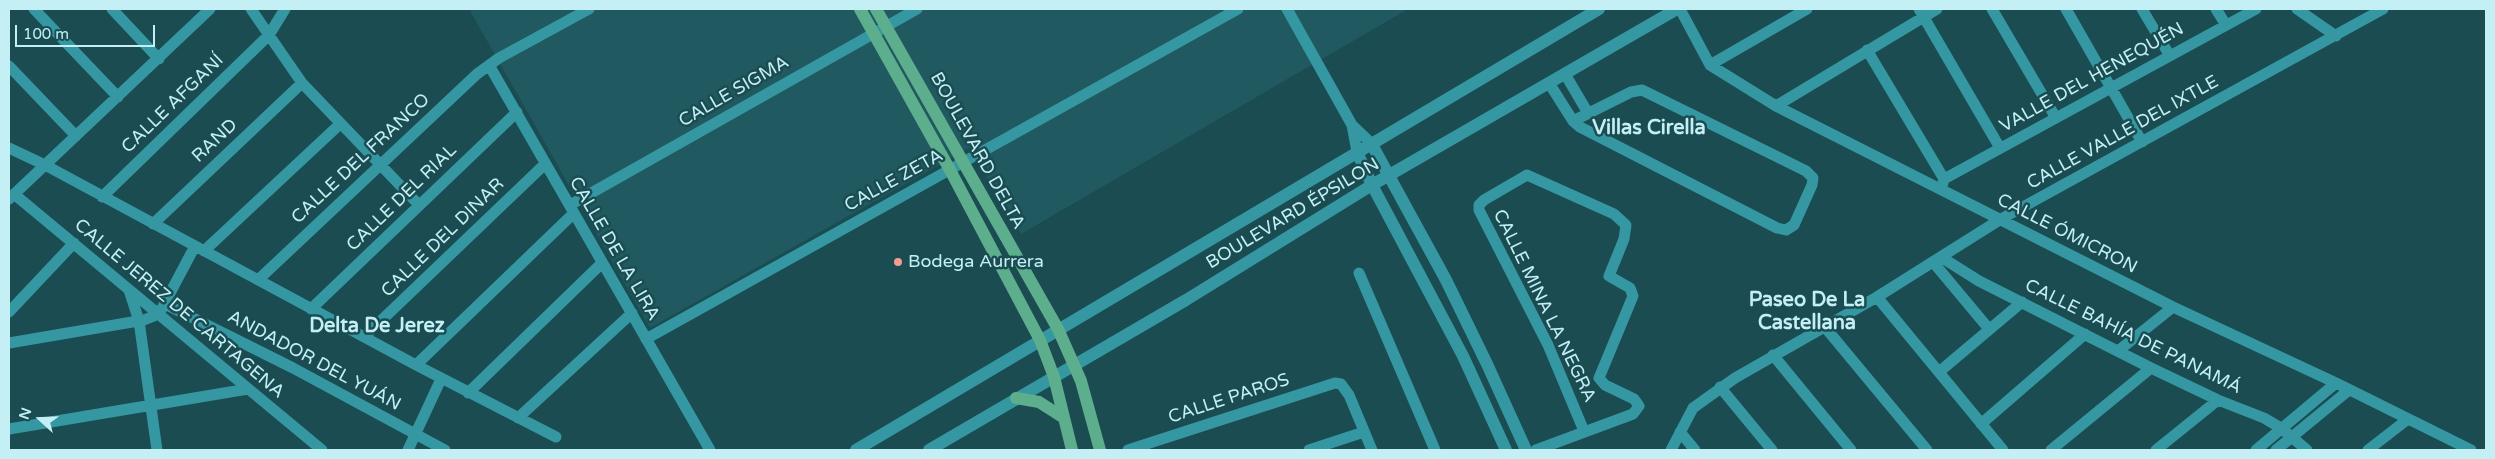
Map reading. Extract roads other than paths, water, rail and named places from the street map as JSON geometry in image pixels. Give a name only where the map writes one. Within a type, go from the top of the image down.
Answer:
[{"type":"main road","name":"BOULEVARD DELTA","points":[[860,9],[950,170],[1040,340],[1054,377],[1072,450]]},
{"type":"main road","name":"BOULEVARD DELTA","points":[[876,9],[1058,330],[1075,365],[1100,450]]},
{"type":"main road","points":[[1016,398],[1038,402],[1064,418]]},
{"type":"street","points":[[34,9],[118,97]]},
{"type":"street","points":[[112,9],[158,59]]},
{"type":"street","points":[[192,9],[200,18]]},
{"type":"street","points":[[11,197],[210,9]]},
{"type":"street","points":[[251,9],[302,83],[379,165],[420,205]]},
{"type":"street","name":"CALLE AFGANÍ","points":[[102,197],[269,35],[285,9]]},
{"type":"street","name":"CALLE DEL FRANCO","points":[[258,280],[379,165],[489,65],[589,9]]},
{"type":"street","name":"CALLE SIGMA","points":[[416,366],[572,209],[917,9]]},
{"type":"street","name":"CALLE ZETA","points":[[646,339],[1238,9]]},
{"type":"street","points":[[1287,9],[1352,125],[1358,152],[1372,186],[1448,326],[1506,450]]},
{"type":"street","name":"BOULEVARD ÉPSILON","points":[[856,450],[1600,9]]},
{"type":"street","name":"BOULEVARD ÉPSILON","points":[[929,450],[1075,365],[1388,176],[1678,9]]},
{"type":"street","name":"CALLE ÓMICRON","points":[[1678,9],[1710,65],[1720,74],[1776,106],[1942,184],[2001,219],[2173,307],[2336,383],[2471,450]]},
{"type":"street","points":[[1710,65],[1807,9]]},
{"type":"street","points":[[1776,106],[1867,50],[1921,13],[1937,9]]},
{"type":"street","points":[[1992,9],[2056,118]]},
{"type":"street","points":[[2066,9],[2113,88],[2142,142]]},
{"type":"street","points":[[2142,9],[2170,56]]},
{"type":"street","points":[[2216,9],[2226,25]]},
{"type":"street","name":"VALLE DEL HENEQUÉN","points":[[1942,184],[2000,148],[2256,9]]},
{"type":"street","points":[[2297,9],[2336,36]]},
{"type":"street","name":"CALLE VALLE DEL IXTLE","points":[[1671,450],[1693,408],[1720,387],[1876,297],[2001,219],[2383,9]]},
{"type":"street","points":[[1921,13],[2000,148]]},
{"type":"street","points":[[1867,50],[1942,184]]},
{"type":"street","name":"CALLE DE LA LIRA","points":[[489,65],[710,450]]},
{"type":"street","points":[[9,66],[76,136]]},
{"type":"street","points":[[1565,74],[1588,113]]},
{"type":"street","name":"RAND","points":[[152,224],[302,83]]},
{"type":"street","points":[[1549,83],[1573,121],[1591,133],[1782,230],[1794,225],[1812,185],[1813,178],[1806,171],[1647,92],[1631,92],[1573,121]]},
{"type":"street","name":"CALLE DEL RIAL","points":[[311,309],[517,112]]},
{"type":"street","points":[[9,343],[139,321],[162,309],[199,249],[340,124]]},
{"type":"street","points":[[1352,125],[1371,143],[1457,303],[1526,450]]},
{"type":"street","points":[[9,148],[416,366],[556,437]]},
{"type":"street","name":"CALLE DEL DINAR","points":[[364,337],[545,164]]},
{"type":"street","name":"CALLE MINA LA NEGRA","points":[[1536,450],[1633,414],[1639,408],[1634,398],[1605,385],[1599,378],[1633,296],[1630,288],[1610,276],[1624,239],[1626,225],[1614,214],[1527,174],[1484,200],[1479,205],[1479,210],[1548,346],[1584,431]]},
{"type":"street","name":"CALLE JEREZ DE CARTAGENA","points":[[11,197],[74,243],[128,288],[162,309],[248,389],[322,450]]},
{"type":"street","points":[[9,312],[74,243]]},
{"type":"street","points":[[1937,259],[1989,329]]},
{"type":"street","name":"CALLE BAHÍA DE PANAMÁ","points":[[1937,259],[2152,368],[2282,428],[2307,450]]},
{"type":"street","points":[[468,393],[602,263]]},
{"type":"street","points":[[1359,273],[1435,450]]},
{"type":"street","points":[[128,288],[139,321],[157,450]]},
{"type":"street","points":[[1876,297],[2002,450]]},
{"type":"street","points":[[1939,372],[2022,302]]},
{"type":"street","points":[[2118,351],[2173,307]]},
{"type":"street","name":"ANDADOR DEL YUÁN","points":[[162,309],[301,372],[445,450]]},
{"type":"street","points":[[518,418],[632,313]]},
{"type":"street","points":[[1824,326],[1927,450]]},
{"type":"street","points":[[1981,424],[2086,334]]},
{"type":"street","points":[[1773,355],[1852,450]]},
{"type":"street","points":[[2051,450],[2152,368]]},
{"type":"street","points":[[408,450],[441,378]]},
{"type":"street","name":"CALLE PAROS","points":[[1128,450],[1163,445],[1332,383],[1341,384],[1349,395],[1364,432]]},
{"type":"street","points":[[2256,450],[2336,383]]},
{"type":"street","points":[[1720,387],[1772,450]]},
{"type":"street","points":[[9,429],[248,389]]},
{"type":"street","points":[[2276,450],[2350,390]]},
{"type":"street","points":[[2156,450],[2218,400]]},
{"type":"street","points":[[2368,450],[2382,446],[2408,419]]},
{"type":"street","points":[[1309,450],[1364,432],[1372,450]]},
{"type":"street","points":[[1680,432],[1695,450]]},
{"type":"place","name":"Bodega Aurrera","points":[[898,262]]},
{"type":"district","name":"Villas Cirella","points":[[1649,129]]},
{"type":"district","name":"Paseo De La Castellana","points":[[1807,312]]},
{"type":"district","name":"Delta De Jerez","points":[[377,327]]}]
